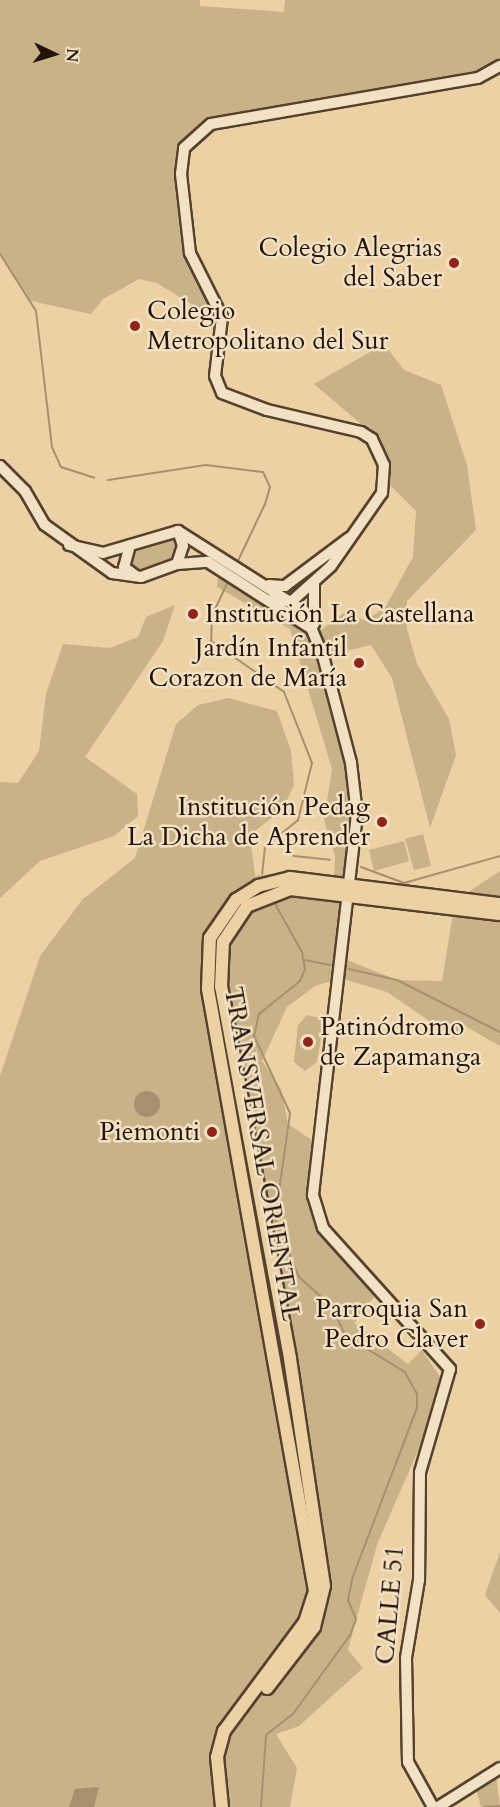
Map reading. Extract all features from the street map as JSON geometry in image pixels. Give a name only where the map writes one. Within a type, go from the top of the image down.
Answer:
[{"type":"main road","name":"TRANSVERSAL ORIENTAL","points":[[222,1807],[217,1756],[224,1731],[304,1622],[315,1591],[208,989],[208,950],[226,910],[258,886],[290,878],[500,914]]},
{"type":"main road","name":"TRANSVERSAL ORIENTAL","points":[[230,1807],[224,1764],[233,1732],[314,1627],[324,1586],[219,957],[231,924],[258,899],[290,889],[352,889],[500,904]]},
{"type":"street","points":[[271,600],[292,601],[314,583],[382,493],[385,472],[376,445],[361,432],[267,410],[222,393],[215,376],[222,316],[190,253],[181,160],[192,137],[211,124],[417,84],[477,78],[500,66]]},
{"type":"street","points":[[0,466],[25,491],[45,525],[69,545],[112,573],[141,577],[177,564],[201,561],[221,562]]},
{"type":"street","points":[[69,545],[103,553],[178,531]]},
{"type":"street","points":[[178,531],[252,581],[271,600],[315,629]]},
{"type":"street","points":[[177,564],[183,546],[178,531]]},
{"type":"street","points":[[252,581],[285,586],[349,538]]},
{"type":"street","points":[[130,544],[124,551],[124,567],[141,577]]},
{"type":"street","points":[[266,583],[292,601],[315,629]]},
{"type":"street","points":[[314,583],[315,629],[356,785],[352,889]]},
{"type":"street","name":"CALLE 51","points":[[352,889],[313,1195],[323,1228],[450,1369],[420,1472],[419,1580],[406,1658],[408,1762],[436,1807]]},
{"type":"street","points":[[436,1807],[500,1768]]},
{"type":"shaded area","points":[[0,0],[200,0],[200,6],[284,12],[285,0],[500,0],[500,66],[220,122],[184,148],[187,239],[217,303],[201,310],[157,283],[139,279],[103,299],[91,314],[31,301],[0,254]]},
{"type":"shaded area","points":[[384,344],[404,370],[441,385],[467,465],[476,530],[407,601],[407,629],[417,664],[449,719],[456,755],[430,828],[392,678],[371,645],[324,656],[356,785],[342,958],[397,980],[442,981],[455,901],[500,871],[500,1046],[465,1026],[454,1038],[387,992],[340,978],[315,986],[287,1007],[262,1061],[281,1089],[288,1124],[316,1143],[316,1232],[377,1293],[354,1323],[408,1364],[422,1350],[440,1377],[439,1403],[378,1542],[348,1650],[363,1668],[299,1726],[276,1734],[297,1768],[290,1807],[0,1807],[0,1076],[40,956],[83,899],[135,858],[176,724],[198,705],[228,698],[277,711],[291,751],[294,785],[283,809],[250,835],[255,876],[297,871],[334,877],[335,856],[324,820],[332,769],[290,629],[217,587],[219,567],[317,633],[345,612],[366,621],[386,606],[413,557],[416,511],[385,480],[374,435],[314,384]]},
{"type":"shaded area","points":[[173,534],[178,555],[173,562],[141,573],[128,564],[131,548]]},
{"type":"shaded area","points":[[175,605],[163,641],[85,757],[137,794],[138,816],[114,836],[40,861],[0,898],[0,782],[18,783],[39,751],[46,694],[63,644],[110,648],[138,637],[146,617]]},
{"type":"shaded area","points":[[423,834],[431,866],[414,870],[405,839]]},
{"type":"shaded area","points":[[404,841],[409,861],[374,871],[369,850]]},
{"type":"shaded area","name":"Patinódromo de Zapamanga","points":[[307,1015],[320,1018],[323,1026],[317,1062],[305,1071],[294,1062],[298,1025]]},
{"type":"shaded area","points":[[147,1091],[156,1095],[160,1104],[156,1113],[147,1117],[138,1113],[134,1104],[138,1095]]},
{"type":"shaded area","points":[[500,1552],[500,1613],[485,1595]]},
{"type":"shaded area","points":[[496,1776],[500,1807],[481,1807],[476,1788]]},
{"type":"shaded area","points":[[99,1787],[94,1807],[69,1807],[75,1789]]},
{"type":"waterway","points":[[0,254],[36,311],[52,447],[61,467],[94,478]]},
{"type":"waterway","points":[[108,480],[206,465],[263,472],[270,487],[265,504],[237,563]]},
{"type":"waterway","points":[[229,579],[212,616],[211,641],[284,692],[312,763],[298,820],[265,847],[262,874]]},
{"type":"waterway","points":[[278,835],[294,856],[330,860]]},
{"type":"waterway","points":[[361,867],[404,883],[500,856]]},
{"type":"waterway","points":[[261,1807],[266,1735],[293,1714],[350,1635],[356,1619],[348,1600],[352,1579],[417,1408],[417,1394],[405,1372],[346,1336],[330,1305],[299,1277],[275,1219],[290,1113],[254,1036],[259,1014],[300,981],[305,969],[302,952],[274,902]]},
{"type":"waterway","points":[[305,960],[331,965]]},
{"type":"waterway","points":[[349,969],[397,980],[500,1032]]},
{"type":"waterway","points":[[484,1807],[500,1806]]},
{"type":"place","name":"Colegio Alegrias del Saber","points":[[454,263]]},
{"type":"place","name":"Colegio Metropolitano del Sur","points":[[135,326]]},
{"type":"place","name":"Institución La Castellana","points":[[193,614]]},
{"type":"place","name":"Jardín Infantil Corazon de María","points":[[359,663]]},
{"type":"place","name":"Institución Pedag La Dicha de Aprender","points":[[382,822]]},
{"type":"place","name":"Patinódromo de Zapamanga","points":[[308,1042]]},
{"type":"place","name":"Piemonti","points":[[212,1132]]},
{"type":"place","name":"Parroquia San Pedro Claver","points":[[480,1324]]}]
